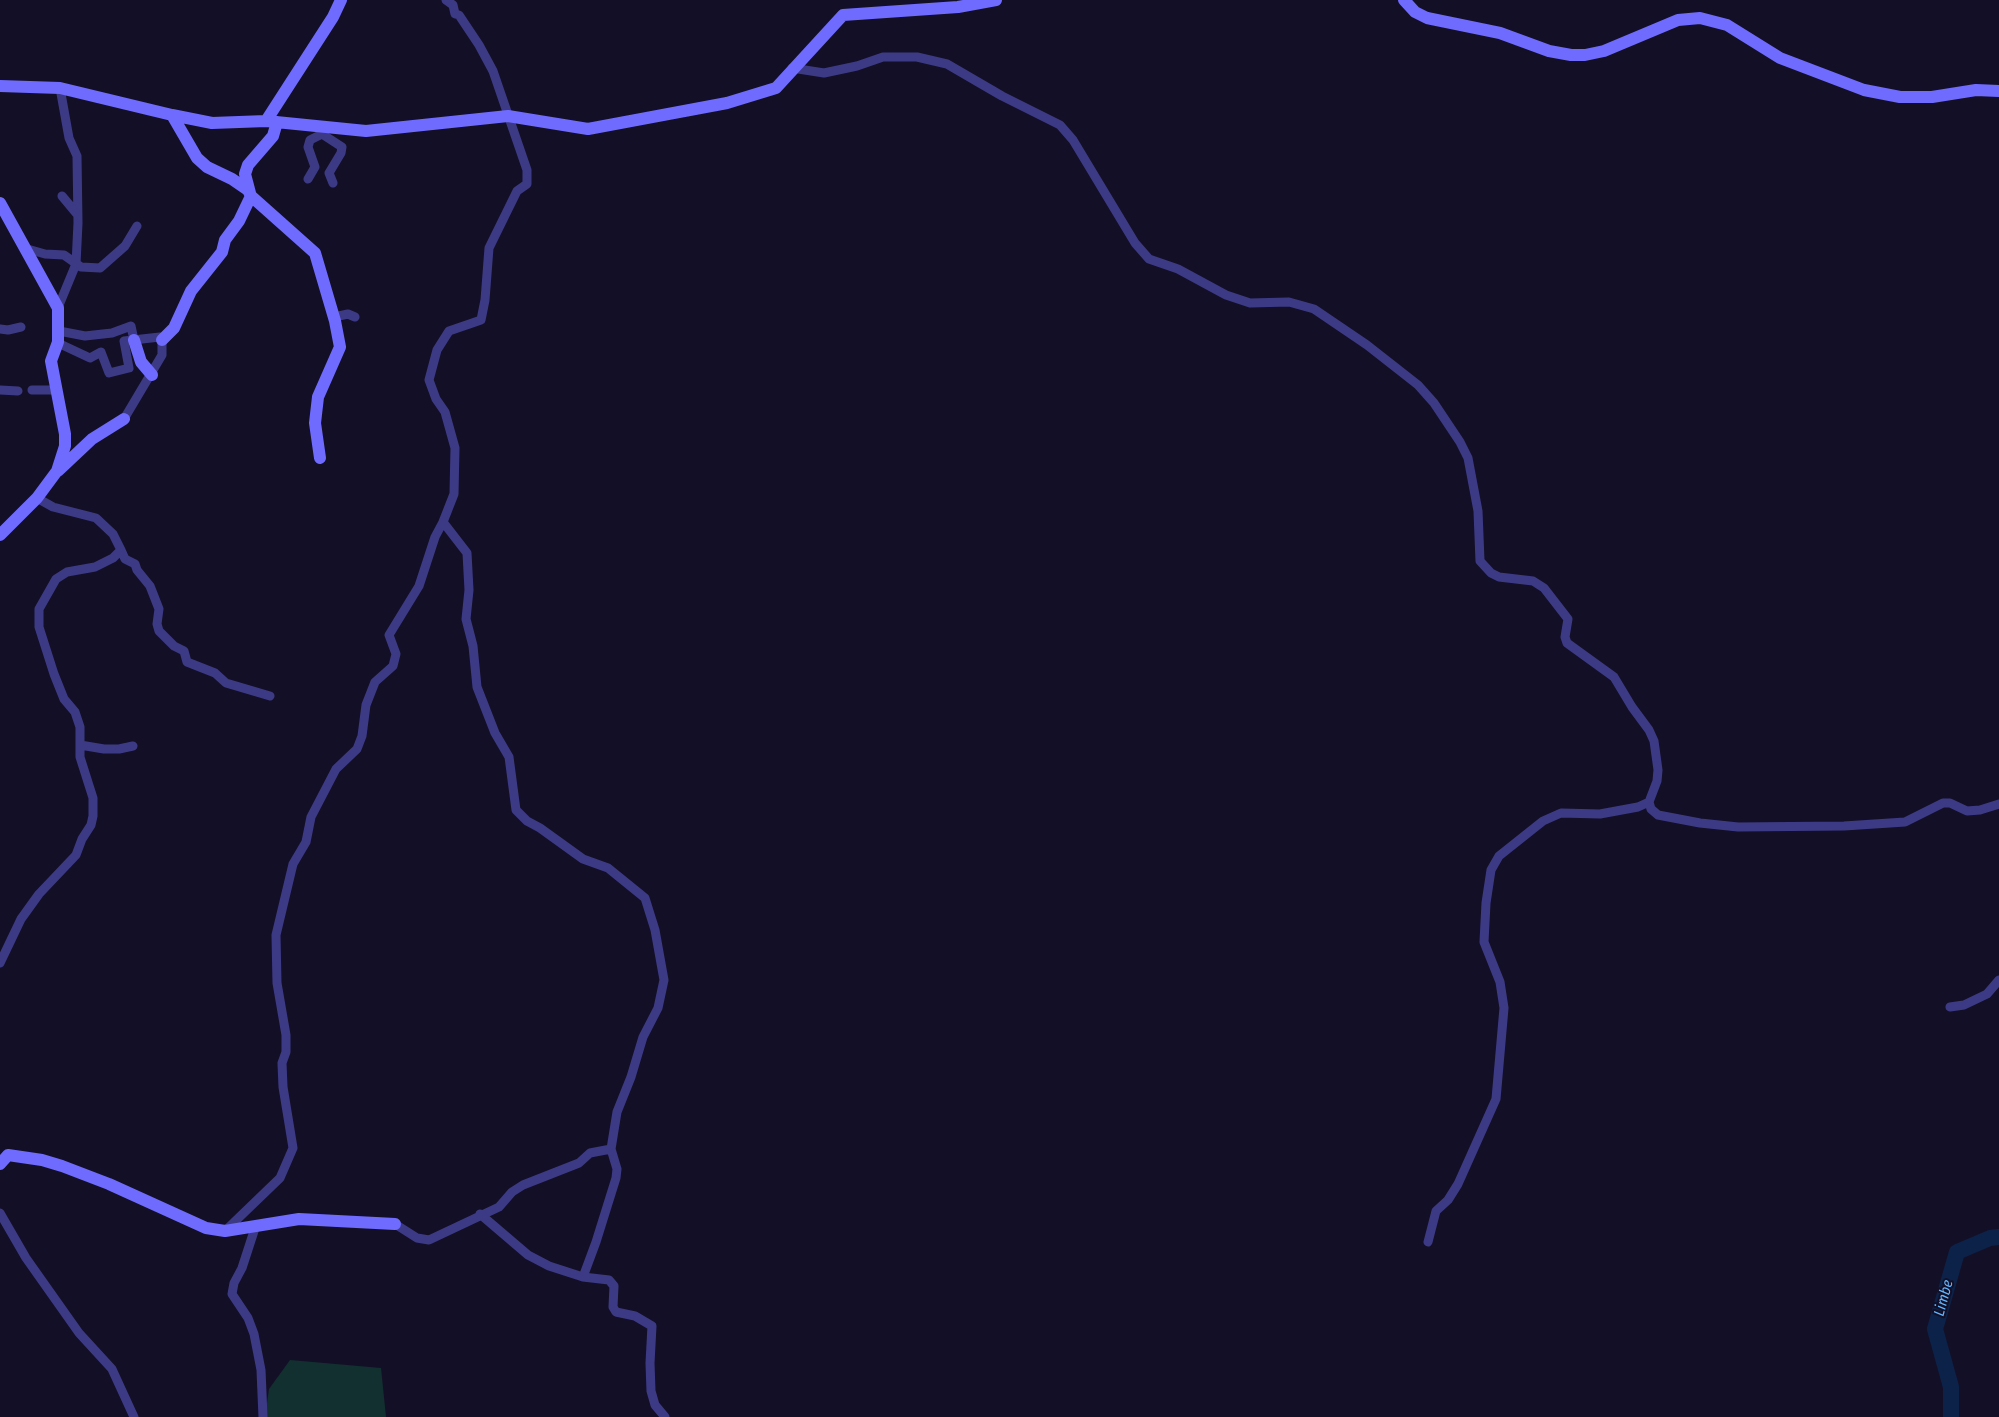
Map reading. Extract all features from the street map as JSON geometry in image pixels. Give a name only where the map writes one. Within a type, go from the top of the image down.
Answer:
[{"type":"street","points":[[0,535],[37,498],[57,471],[92,439],[124,419],[140,390],[152,375],[162,355],[162,340],[174,328],[191,291],[222,252],[226,240],[239,221],[251,194],[245,174],[248,165],[272,136],[271,122],[341,0]]},
{"type":"street","points":[[225,1231],[280,1178],[293,1148],[283,1087],[282,1063],[286,1052],[286,1034],[277,983],[276,935],[293,864],[306,842],[311,817],[336,769],[356,749],[362,736],[366,705],[375,682],[393,666],[396,654],[389,635],[419,586],[435,537],[454,494],[456,448],[445,412],[436,399],[429,380],[437,350],[449,331],[481,320],[485,300],[489,248],[517,191],[527,184],[527,170],[493,71],[479,45],[459,15],[455,14],[453,5],[446,0]]},
{"type":"street","points":[[0,86],[60,88],[172,116],[212,123],[271,122],[324,130],[366,131],[508,116],[588,129],[727,103],[776,88],[792,68],[844,15],[958,6],[996,0]]},
{"type":"street","points":[[1404,0],[1415,12],[1427,18],[1500,33],[1549,51],[1571,55],[1586,55],[1604,51],[1678,20],[1700,18],[1727,25],[1780,58],[1864,90],[1900,97],[1932,97],[1976,90],[1999,91]]},
{"type":"street","points":[[792,68],[824,73],[856,66],[883,57],[916,57],[947,64],[1002,96],[1060,125],[1073,140],[1135,243],[1149,259],[1178,269],[1226,295],[1250,303],[1297,302],[1314,309],[1367,345],[1418,385],[1434,403],[1460,442],[1468,458],[1478,511],[1480,561],[1491,573],[1499,577],[1532,581],[1544,588],[1568,619],[1565,636],[1567,643],[1614,677],[1632,707],[1649,730],[1654,740],[1658,770],[1649,802],[1651,809],[1658,815],[1700,823],[1738,826],[1898,824],[1943,803],[1950,803],[1967,811],[1980,810],[1999,804]]},
{"type":"street","points":[[57,310],[76,264],[78,217],[77,156],[69,138],[60,88]]},
{"type":"street","points":[[172,116],[197,158],[207,168],[232,179],[315,253],[334,317],[340,347],[318,397],[315,423],[320,458]]},
{"type":"street","points":[[308,179],[315,166],[308,147],[310,140],[324,130]]},
{"type":"street","points":[[324,130],[342,146],[341,154],[329,173],[333,183]]},
{"type":"street","points":[[62,196],[78,217]]},
{"type":"street","points":[[1,210],[50,292],[57,310],[59,337],[51,361],[65,434],[64,446],[57,471]]},
{"type":"street","points":[[24,248],[44,254],[64,255],[76,264],[100,268],[125,246],[137,226]]},
{"type":"street","points":[[334,317],[348,314],[355,317]]},
{"type":"street","points":[[59,337],[112,333],[131,326],[141,362],[152,375]]},
{"type":"street","points":[[0,329],[8,330],[21,327]]},
{"type":"street","points":[[59,337],[90,358],[101,352],[110,373],[129,368],[124,341],[160,337],[162,340]]},
{"type":"street","points":[[0,390],[18,391]]},
{"type":"street","points":[[32,390],[57,390]]},
{"type":"street","points":[[37,498],[53,507],[96,518],[113,534],[125,559],[135,564],[136,570],[150,586],[159,609],[157,624],[159,631],[174,646],[184,651],[187,662],[215,672],[226,683],[270,696]]},
{"type":"street","points":[[443,522],[468,553],[469,590],[466,619],[473,646],[477,687],[495,733],[509,757],[516,810],[527,821],[540,828],[583,859],[608,868],[645,898],[655,930],[664,980],[658,1008],[643,1037],[632,1076],[617,1112],[611,1149],[617,1169],[616,1178],[583,1277]]},
{"type":"street","points":[[0,963],[21,919],[39,894],[76,855],[82,839],[91,825],[93,798],[80,757],[80,727],[75,712],[64,699],[43,640],[39,626],[39,609],[56,579],[68,572],[113,558],[121,550]]},
{"type":"street","points":[[80,745],[104,749],[120,749],[133,746]]},
{"type":"street","points":[[1428,1242],[1436,1212],[1448,1200],[1458,1184],[1496,1099],[1503,1034],[1504,998],[1495,966],[1484,942],[1489,881],[1495,863],[1519,839],[1553,815],[1561,813],[1600,814],[1638,807],[1649,802]]},
{"type":"street","points":[[1950,1007],[1964,1005],[1987,994],[1999,980]]},
{"type":"street","points":[[0,1164],[8,1155],[42,1160],[109,1184],[206,1228],[225,1231],[255,1228],[299,1219],[395,1224],[417,1238],[429,1240],[480,1214],[499,1207],[512,1192],[523,1185],[579,1163],[590,1153],[611,1149]]},
{"type":"street","points":[[0,1213],[26,1258],[79,1333],[112,1369],[134,1417]]},
{"type":"street","points":[[480,1214],[528,1255],[549,1266],[583,1277],[608,1280],[614,1286],[613,1307],[616,1312],[635,1316],[652,1326],[651,1391],[655,1405],[665,1417]]},
{"type":"street","points":[[255,1228],[242,1268],[234,1282],[232,1294],[248,1318],[254,1334],[261,1370],[264,1417]]},
{"type":"green space","points":[[290,1360],[381,1368],[386,1417],[265,1417],[269,1389]]},
{"type":"waterway","name":"Limbe","points":[[1951,1417],[1951,1387],[1935,1329],[1957,1252],[1990,1238],[1999,1237]]}]
